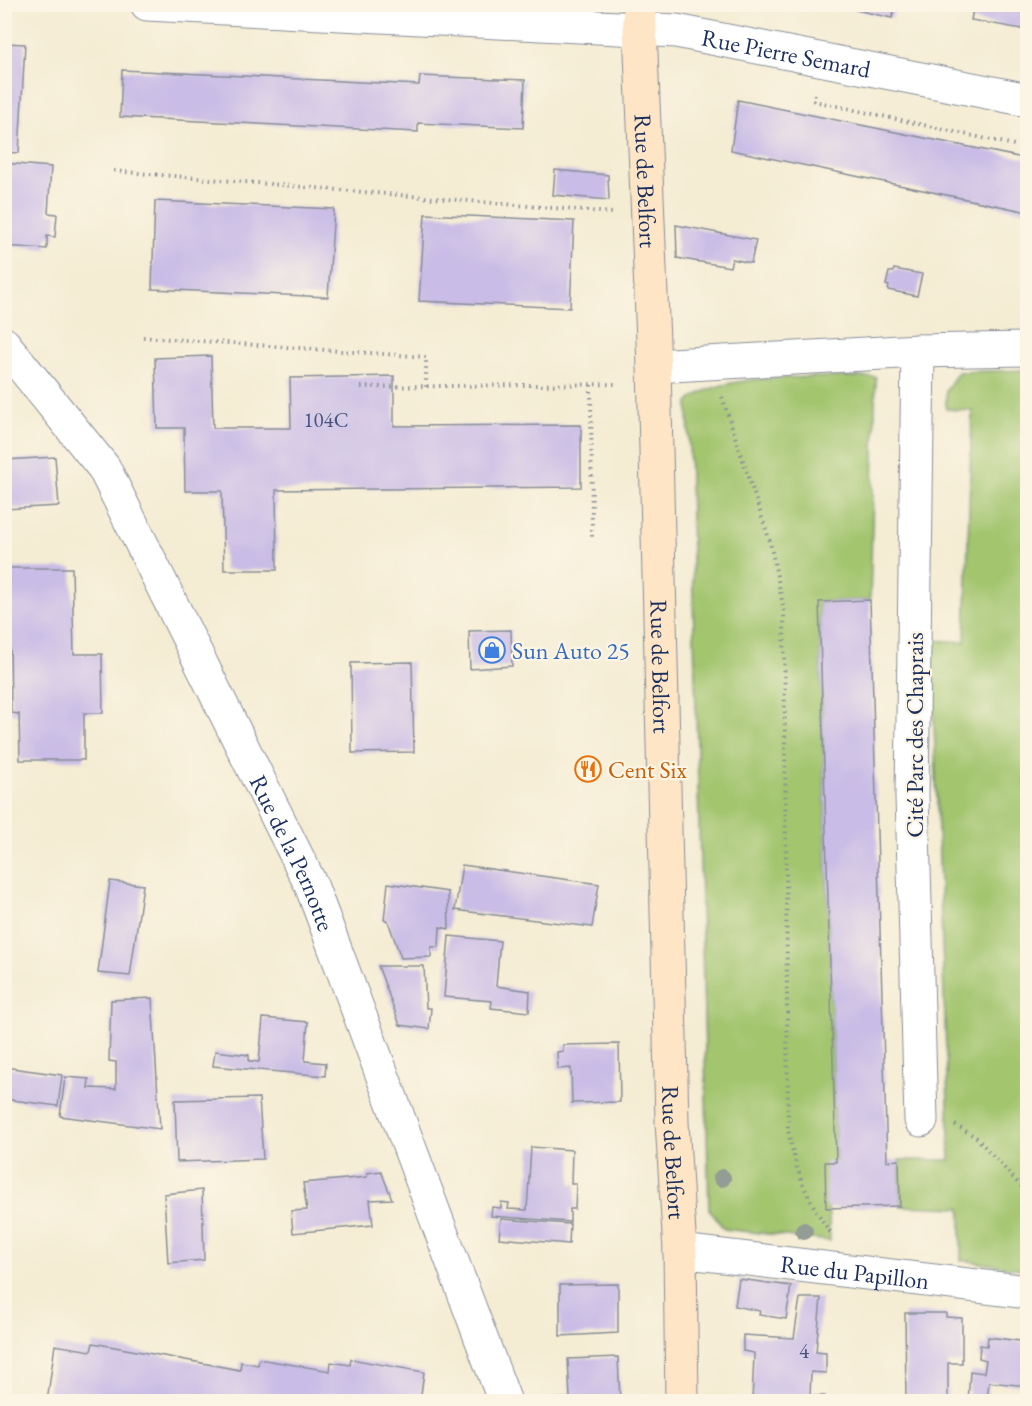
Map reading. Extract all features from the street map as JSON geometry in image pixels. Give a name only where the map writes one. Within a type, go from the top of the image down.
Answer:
[{"type":"main road","name":"Rue de Belfort","points":[[639,17],[654,366],[672,1122],[680,1251],[682,1401]]},
{"type":"street","name":"Rue Pierre Semard","points":[[147,4],[639,17],[676,31],[1028,100]]},
{"type":"street","name":"Rue de la Pernotte","points":[[4,344],[104,468],[310,885],[505,1401]]},
{"type":"street","points":[[654,366],[918,351],[1028,350]]},
{"type":"street","name":"Cité Parc des Chaprais","points":[[918,351],[912,795],[921,1120]]},
{"type":"street","name":"Rue du Papillon","points":[[680,1251],[1028,1292]]},
{"type":"path","points":[[816,88],[813,101],[1028,148]]},
{"type":"path","points":[[114,171],[648,216]]},
{"type":"path","points":[[143,337],[426,357],[426,387]]},
{"type":"path","points":[[714,364],[725,411],[770,542],[784,610],[788,1130],[796,1174],[814,1209],[857,1272]]},
{"type":"path","points":[[361,387],[620,384]]},
{"type":"path","points":[[591,385],[592,537]]},
{"type":"path","points":[[921,1120],[949,1121],[976,1137],[1028,1194]]},
{"type":"green space","points":[[1027,370],[1027,1270],[961,1260],[961,1208],[900,1206],[899,1160],[950,1160],[931,640],[965,642],[972,411],[946,409],[946,390],[958,372]]},
{"type":"green space","points":[[804,377],[876,377],[870,600],[819,602],[836,1162],[826,1162],[830,1241],[724,1229],[709,1209],[688,403],[702,392],[723,385],[748,381]]},
{"type":"building","points":[[830,4],[896,4],[892,18]]},
{"type":"building","points":[[974,4],[1028,4],[1028,30],[971,20]]},
{"type":"building","points":[[4,43],[25,44],[19,153],[4,152]]},
{"type":"building","points":[[122,70],[419,85],[420,76],[525,80],[523,128],[418,123],[418,132],[120,117]]},
{"type":"building","points":[[738,100],[1028,159],[1028,212],[731,150]]},
{"type":"building","points":[[4,163],[51,167],[48,213],[57,214],[55,237],[47,236],[47,249],[4,246]]},
{"type":"building","points":[[555,170],[608,175],[609,200],[553,195]]},
{"type":"building","points":[[155,201],[334,209],[328,297],[152,289]]},
{"type":"building","points":[[425,214],[574,221],[570,308],[419,301]]},
{"type":"building","points":[[676,225],[756,240],[751,263],[732,259],[730,267],[677,258]]},
{"type":"building","points":[[894,269],[922,274],[917,296],[888,290],[889,286],[886,285],[889,272],[893,272]]},
{"type":"building","points":[[211,356],[213,428],[291,428],[290,378],[394,376],[394,426],[581,425],[581,487],[276,490],[277,570],[224,570],[222,491],[185,491],[184,428],[157,428],[155,358]]},
{"type":"building","points":[[55,457],[59,506],[4,509],[4,460]]},
{"type":"building","points":[[9,568],[72,568],[74,654],[102,654],[103,713],[84,713],[84,760],[20,760],[19,714],[11,713]]},
{"type":"building","points":[[870,600],[887,1161],[899,1160],[900,1206],[826,1208],[825,1162],[836,1162],[819,602]]},
{"type":"building","points":[[511,630],[512,666],[470,669],[469,631]]},
{"type":"building","points":[[412,662],[414,752],[352,753],[351,663]]},
{"type":"building","points":[[462,865],[599,884],[592,927],[455,910]]},
{"type":"building","points":[[110,881],[143,885],[130,976],[98,973]]},
{"type":"building","points":[[388,883],[448,892],[449,929],[440,927],[439,947],[431,947],[431,957],[401,958],[388,921],[384,920]]},
{"type":"building","points":[[449,936],[500,941],[496,986],[530,991],[529,1012],[491,1008],[492,1001],[444,997]]},
{"type":"building","points":[[378,966],[424,966],[426,1008],[431,1008],[429,1029],[400,1025]]},
{"type":"building","points":[[152,998],[160,1129],[60,1116],[65,1077],[89,1079],[88,1088],[116,1089],[116,1062],[109,1061],[111,1000]]},
{"type":"building","points":[[263,1018],[308,1022],[305,1061],[326,1063],[325,1076],[213,1066],[215,1051],[249,1055],[249,1061],[259,1062]]},
{"type":"building","points":[[619,1044],[620,1102],[572,1103],[571,1068],[558,1069],[557,1052],[563,1051],[563,1045]]},
{"type":"building","points":[[4,1067],[62,1075],[58,1106],[4,1099]]},
{"type":"building","points":[[259,1098],[263,1159],[177,1162],[175,1100]]},
{"type":"building","points":[[531,1147],[572,1150],[571,1184],[576,1184],[575,1209],[570,1209],[570,1222],[491,1216],[492,1207],[501,1208],[501,1202],[509,1203],[508,1209],[527,1210]]},
{"type":"building","points":[[381,1171],[392,1199],[370,1200],[373,1225],[293,1233],[291,1211],[307,1210],[303,1183],[367,1177],[367,1173]]},
{"type":"building","points":[[202,1190],[204,1260],[168,1263],[164,1194]]},
{"type":"building","points":[[501,1219],[570,1224],[569,1244],[499,1238]]},
{"type":"building","points":[[739,1279],[791,1286],[786,1319],[759,1315],[760,1311],[735,1306]]},
{"type":"building","points":[[618,1284],[618,1333],[560,1336],[560,1285]]},
{"type":"building","points":[[800,1298],[821,1298],[816,1352],[826,1353],[826,1373],[811,1372],[810,1396],[825,1396],[826,1402],[752,1402],[754,1353],[743,1351],[743,1335],[794,1338]]},
{"type":"building","points":[[905,1313],[946,1313],[946,1317],[962,1318],[962,1363],[948,1363],[948,1401],[906,1402]]},
{"type":"building","points":[[988,1337],[1028,1342],[1028,1386],[989,1382],[987,1402],[968,1402],[970,1371],[984,1373],[986,1360],[979,1358],[980,1345],[987,1346]]},
{"type":"building","points":[[93,1343],[240,1370],[241,1362],[258,1365],[259,1359],[330,1371],[331,1362],[350,1365],[351,1359],[424,1372],[420,1402],[47,1402],[55,1345],[91,1351]]},
{"type":"building","points":[[618,1357],[620,1402],[545,1402],[544,1399],[570,1398],[568,1359]]},
{"type":"place","name":"Sun Auto 25","points":[[492,650]]},
{"type":"place","name":"Cent Six","points":[[588,769]]}]
